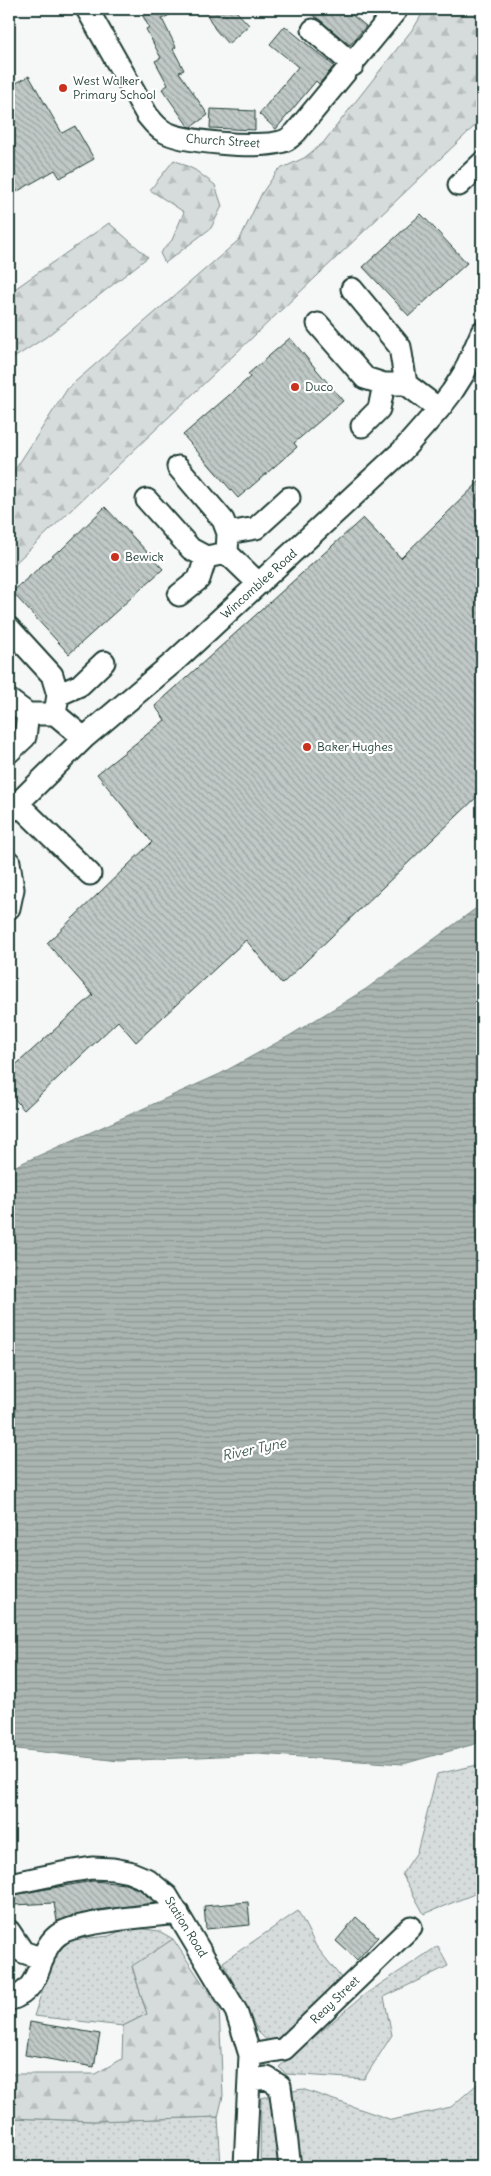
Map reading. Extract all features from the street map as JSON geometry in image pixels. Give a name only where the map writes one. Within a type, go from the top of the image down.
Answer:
[{"type":"street","name":"Church Street","points":[[88,9],[147,115],[164,132],[179,138],[261,144],[282,142],[296,132],[353,65],[397,9]]},
{"type":"street","points":[[313,30],[353,65]]},
{"type":"street","points":[[459,185],[482,163]]},
{"type":"street","points":[[352,289],[400,347],[406,384]]},
{"type":"street","points":[[318,324],[365,378],[384,384],[406,384],[439,409]]},
{"type":"street","name":"Wincomblee Road","points":[[13,808],[84,738],[175,661],[402,451],[439,409],[464,373],[482,332]]},
{"type":"street","points":[[362,426],[378,409],[384,384]]},
{"type":"street","points":[[178,467],[223,520],[227,543],[259,584]]},
{"type":"street","points":[[179,594],[199,579],[206,557],[227,543],[256,528],[289,498]]},
{"type":"street","points":[[147,500],[191,549],[206,557]]},
{"type":"street","points":[[9,628],[52,675],[57,704],[84,738]]},
{"type":"street","points":[[28,714],[57,704],[104,662]]},
{"type":"street","points":[[9,700],[28,714]]},
{"type":"street","points":[[9,752],[25,737],[28,714]]},
{"type":"street","points":[[13,808],[90,874]]},
{"type":"street","points":[[9,862],[13,889],[9,908]]},
{"type":"street","name":"Station Road","points":[[14,1883],[92,1868],[129,1872],[159,1888],[167,1896],[236,2011],[250,2055],[250,2080],[246,2105],[245,2167]]},
{"type":"street","points":[[9,2000],[30,1987],[37,1978],[49,1946],[59,1933],[71,1928],[178,1912]]},
{"type":"street","name":"Reay Street","points":[[250,2055],[284,2049],[411,1927]]},
{"type":"street","points":[[9,1931],[23,1952],[43,1959]]},
{"type":"street","points":[[250,2080],[267,2078],[280,2086],[290,2167]]},
{"type":"green space","points":[[425,9],[482,9],[482,119],[9,569],[9,479],[68,388],[240,239],[262,193],[278,170],[304,158],[323,143],[415,26]]},
{"type":"green space","points":[[174,160],[195,170],[215,185],[222,206],[211,228],[165,263],[160,253],[172,240],[184,212],[150,190]]},
{"type":"green space","points":[[109,223],[148,257],[46,337],[9,361],[9,293]]},
{"type":"green space","points":[[482,1764],[482,1891],[424,1914],[402,1874],[417,1852],[437,1774]]},
{"type":"green space","points":[[298,1911],[316,1946],[342,1979],[283,2039],[271,2044],[258,2032],[223,1962]]},
{"type":"green space","points":[[137,1928],[159,1931],[173,1939],[132,1967],[147,2014],[123,2026],[34,2016],[55,1951],[71,1940],[109,1936],[120,1931]]},
{"type":"green space","points":[[173,1939],[219,2008],[223,2096],[218,2117],[94,2121],[9,2118],[9,2074],[95,2074],[122,2059],[123,2026],[147,2014],[132,1966]]},
{"type":"green space","points":[[438,1946],[448,1966],[384,1997],[392,2035],[364,2079],[286,2074],[279,2067],[364,1995]]},
{"type":"green space","points":[[482,2080],[482,2167],[260,2167],[261,2098],[302,2089],[392,2120],[451,2107]]},
{"type":"green space","points":[[218,2117],[221,2167],[9,2167],[9,2118],[94,2121]]},
{"type":"water","name":"River Tyne","points":[[482,904],[482,1742],[403,1764],[258,1754],[119,1761],[9,1748],[9,1169],[220,1074],[289,1036],[366,989]]},
{"type":"building","points":[[139,9],[180,9],[162,19],[176,47],[173,49],[184,70],[179,72],[208,115],[191,127],[188,126],[162,89],[168,85],[155,61],[161,58],[146,29],[149,27]]},
{"type":"building","points":[[204,9],[234,9],[249,25],[228,44],[215,29]]},
{"type":"building","points":[[304,9],[345,9],[366,26],[350,45]]},
{"type":"building","points":[[285,26],[334,66],[319,84],[316,81],[276,129],[259,114],[298,67],[270,44]]},
{"type":"building","points":[[29,76],[62,133],[75,126],[94,159],[60,178],[55,170],[9,196],[9,87]]},
{"type":"building","points":[[211,109],[255,111],[255,130],[210,128]]},
{"type":"building","points":[[421,214],[467,263],[409,316],[363,267]]},
{"type":"building","points":[[290,338],[343,401],[294,443],[297,447],[238,498],[183,435],[250,377],[248,374]]},
{"type":"building","name":"Baker Hughes","points":[[482,479],[482,792],[282,984],[246,940],[136,1042],[118,1021],[24,1110],[9,1092],[9,1071],[93,995],[47,943],[152,842],[97,774],[165,720],[155,706],[363,518],[401,558]]},
{"type":"building","points":[[105,507],[163,569],[69,654],[12,592],[60,551]]},
{"type":"building","points":[[93,1881],[125,1884],[140,1890],[155,1903],[97,1910],[57,1921],[54,1903],[14,1905],[12,1895]]},
{"type":"building","points":[[248,1902],[250,1925],[206,1929],[204,1906]]},
{"type":"building","points":[[356,1917],[378,1937],[357,1960],[336,1941]]},
{"type":"building","points":[[30,2022],[100,2034],[94,2067],[25,2055]]},
{"type":"place","name":"West Walker Primary School","points":[[63,88]]},
{"type":"place","name":"Duco","points":[[295,387]]},
{"type":"place","name":"Bewick","points":[[115,557]]},
{"type":"place","name":"Baker Hughes","points":[[307,747]]}]
